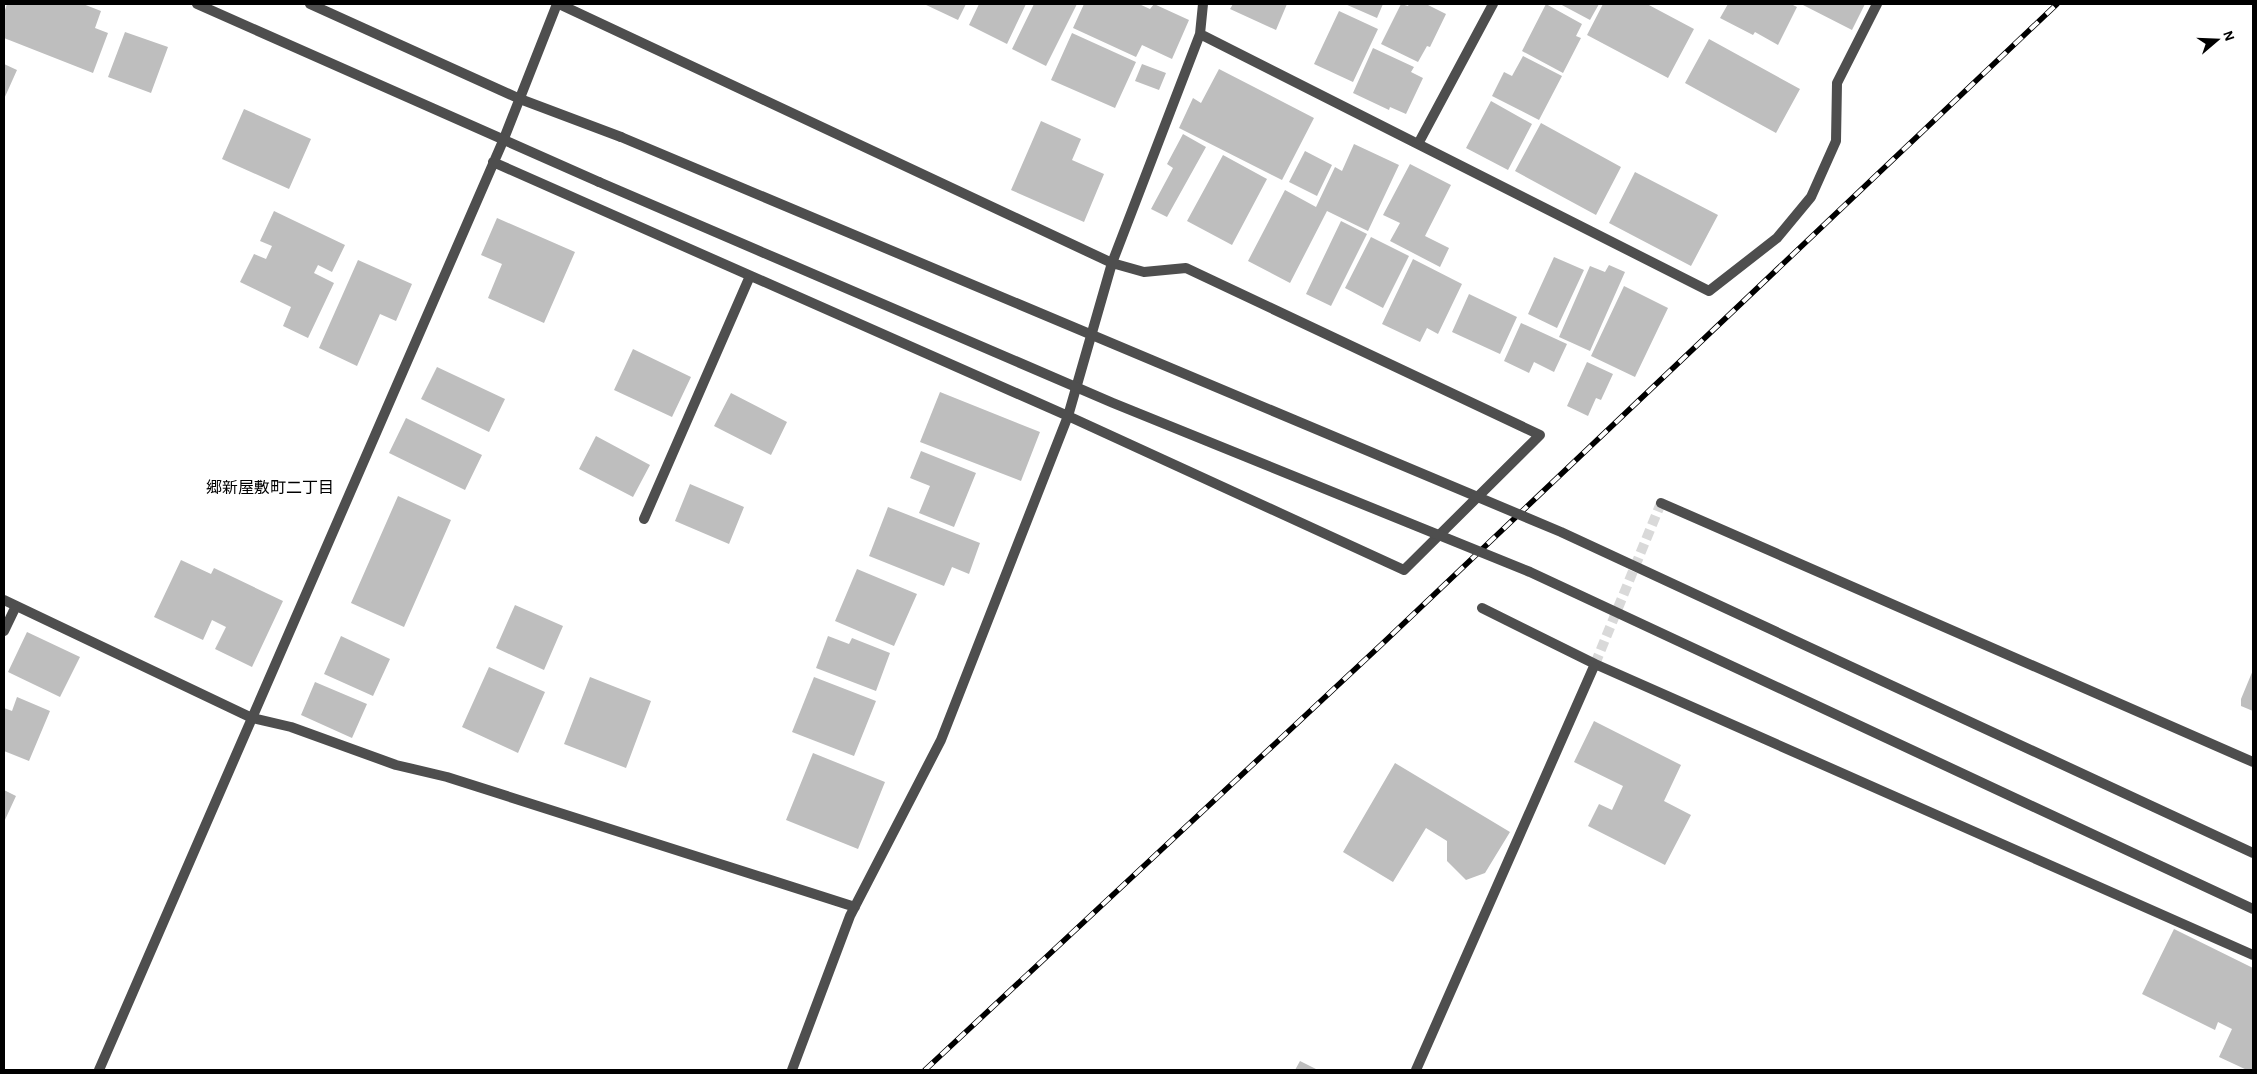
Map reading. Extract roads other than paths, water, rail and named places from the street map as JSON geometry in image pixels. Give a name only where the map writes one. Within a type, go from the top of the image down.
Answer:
[{"type":"street","points":[[198,4],[503,141],[1113,403],[1530,572],[2253,909]]},
{"type":"street","points":[[310,4],[520,99],[621,137],[1561,532],[2253,852]]},
{"type":"street","points":[[99,1070],[493,162],[503,141],[558,4],[1112,262],[1144,272],[1186,268],[1540,435],[1404,570],[1068,416],[493,162]]},
{"type":"street","points":[[792,1070],[855,907],[941,740],[1068,416],[1112,262],[1200,34],[1201,4]]},
{"type":"street","points":[[1418,144],[1493,4]]},
{"type":"street","points":[[1200,34],[1709,292],[1777,238],[1811,197],[1836,140],[1837,83],[1877,4]]},
{"type":"street","points":[[644,519],[750,276]]},
{"type":"street","points":[[1661,504],[2253,762]]},
{"type":"street","points":[[4,600],[252,718],[291,727],[396,765],[447,777],[855,907]]},
{"type":"street","points":[[4,631],[16,606]]},
{"type":"street","points":[[1482,608],[1596,664],[2253,955]]},
{"type":"street","points":[[1416,1070],[1596,664]]},
{"type":"tunnel","points":[[1595,664],[1661,503]]},
{"type":"railway","points":[[925,1070],[1382,644],[2057,4]]},
{"type":"district","name":"郷新屋敷町二丁目","points":[[270,487]]}]
